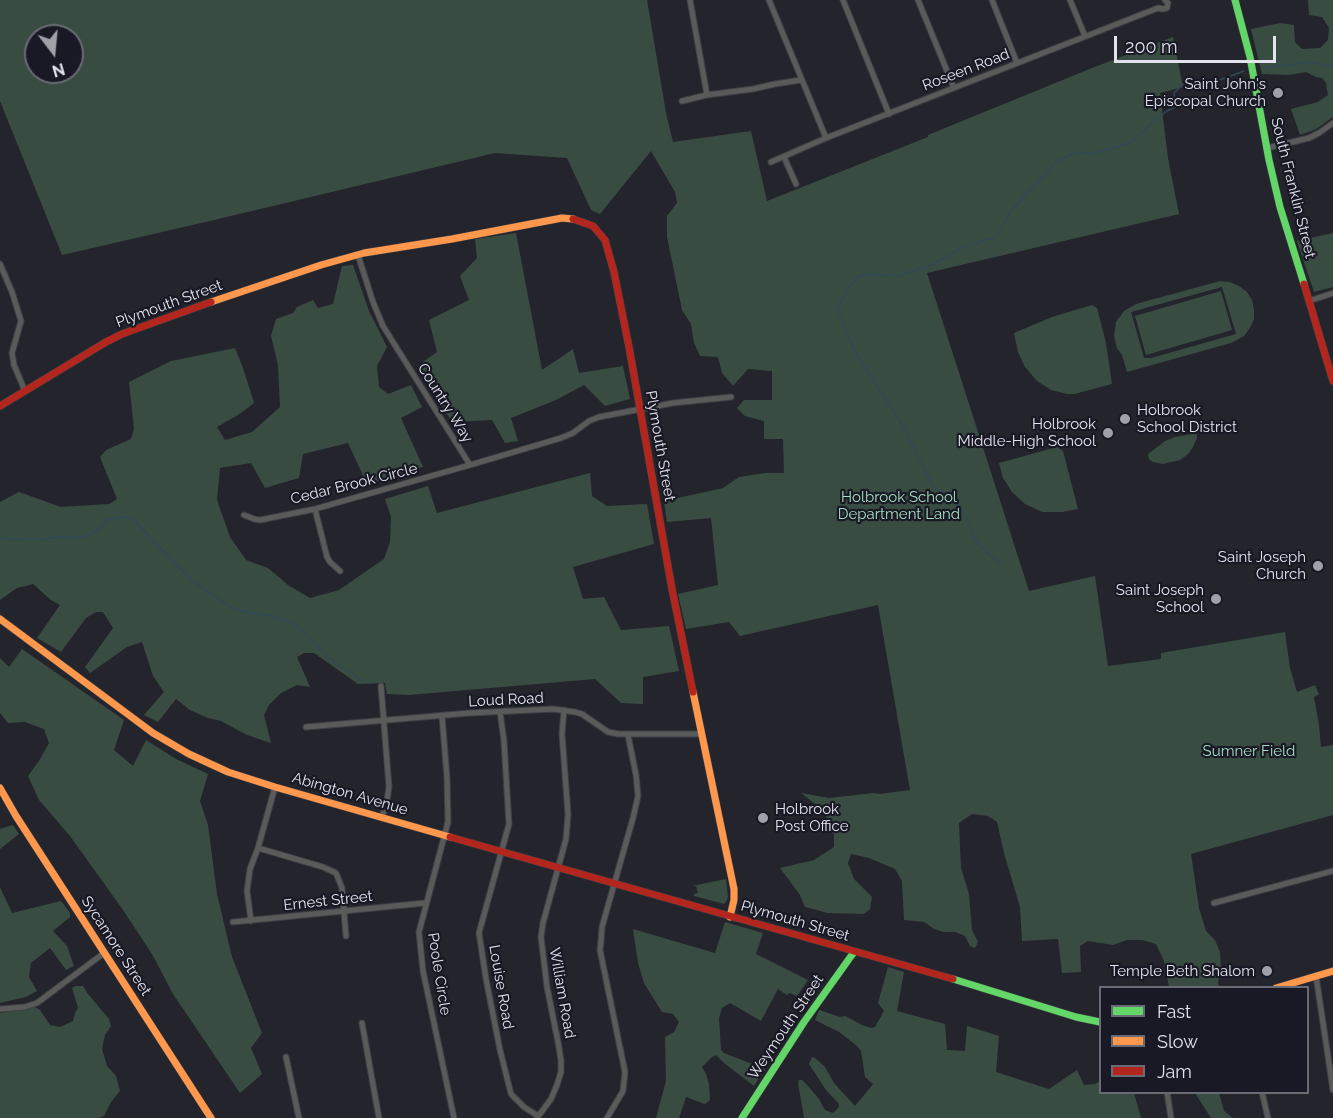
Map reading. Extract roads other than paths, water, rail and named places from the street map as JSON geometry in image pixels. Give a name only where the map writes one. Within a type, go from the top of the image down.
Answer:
[{"type":"main road","name":"South Franklin Street","points":[[1235,0],[1250,57],[1280,207],[1333,381]]},
{"type":"main road","name":"Plymouth Street","points":[[0,406],[122,334],[321,265],[358,255],[562,218],[576,219],[593,226],[605,240],[614,272],[672,589],[734,889],[730,916],[965,982],[1076,1017],[1099,1022]]},
{"type":"main road","name":"Abington Avenue","points":[[0,618],[134,719],[171,744],[228,772],[730,916]]},
{"type":"main road","name":"Sycamore Street","points":[[0,788],[211,1118]]},
{"type":"main road","name":"Weymouth Street","points":[[742,1118],[804,1022],[854,952]]},
{"type":"main road","points":[[1280,986],[1333,971]]},
{"type":"street","points":[[690,0],[707,95]]},
{"type":"street","points":[[769,0],[826,138]]},
{"type":"street","points":[[843,0],[889,114]]},
{"type":"street","points":[[918,0],[954,88]]},
{"type":"street","points":[[992,0],[1017,63]]},
{"type":"street","points":[[1070,0],[1085,36]]},
{"type":"street","points":[[1158,8],[1160,0]]},
{"type":"street","name":"Roseen Road","points":[[771,162],[1085,36],[1158,8],[1167,8],[1168,3],[1165,0]]},
{"type":"street","points":[[682,101],[801,80]]},
{"type":"street","points":[[1267,148],[1308,138],[1333,123]]},
{"type":"street","points":[[784,156],[796,184]]},
{"type":"street","name":"Country Way","points":[[358,255],[383,326],[470,465],[561,438],[599,417],[702,399],[732,397]]},
{"type":"street","points":[[0,264],[21,321],[12,353],[25,391]]},
{"type":"street","points":[[1309,300],[1333,293]]},
{"type":"street","name":"Cedar Brook Circle","points":[[244,515],[260,520],[315,508],[470,465]]},
{"type":"street","points":[[315,508],[327,557],[340,571]]},
{"type":"street","points":[[381,686],[389,787],[382,817]]},
{"type":"street","name":"Loud Road","points":[[306,727],[500,711],[553,709],[582,714],[608,732],[628,735],[701,734]]},
{"type":"street","name":"William Road","points":[[537,1117],[551,1099],[561,1072],[541,937],[566,839],[568,814],[562,735],[564,710]]},
{"type":"street","name":"Louise Road","points":[[500,711],[509,824],[479,933],[500,1050],[511,1094],[537,1117]]},
{"type":"street","name":"Poole Circle","points":[[442,716],[448,822],[419,932],[420,949],[454,1118]]},
{"type":"street","points":[[607,1118],[623,1091],[625,1072],[600,950],[602,927],[638,796],[628,735]]},
{"type":"street","points":[[251,921],[247,891],[250,869],[275,787]]},
{"type":"street","points":[[258,848],[336,873],[342,888],[346,936]]},
{"type":"street","points":[[1214,903],[1333,871]]},
{"type":"street","name":"Ernest Street","points":[[233,922],[425,903]]},
{"type":"street","points":[[0,1009],[25,1007],[37,1003],[104,953]]},
{"type":"street","points":[[1316,976],[1331,1056],[1333,1089]]},
{"type":"street","points":[[362,1023],[379,1118]]},
{"type":"street","points":[[286,1057],[299,1118]]},
{"type":"street","points":[[1167,1094],[1170,1118]]},
{"type":"street","points":[[1262,1094],[1268,1118]]},
{"type":"waterway","points":[[1265,68],[1312,62],[1330,67],[1333,65]]},
{"type":"waterway","points":[[1000,563],[979,546],[956,499],[933,487],[906,431],[854,350],[837,309],[857,278],[866,274],[897,276],[932,265],[961,248],[996,237],[1011,211],[1056,162],[1076,152],[1093,154],[1130,143],[1154,121],[1175,107],[1174,93],[1183,84],[1192,90],[1212,88],[1217,81],[1244,71]]},
{"type":"waterway","points":[[0,538],[32,540],[75,538],[89,535],[107,520],[132,518],[192,581],[234,609],[271,616],[297,626],[328,657],[364,682]]},
{"type":"place","name":"Saint John's Episcopal Church","points":[[1278,93]]},
{"type":"place","name":"Holbrook School District","points":[[1125,419]]},
{"type":"place","name":"Holbrook Middle-High School","points":[[1108,433]]},
{"type":"place","name":"Saint Joseph Church","points":[[1318,566]]},
{"type":"place","name":"Saint Joseph School","points":[[1216,599]]},
{"type":"place","name":"Holbrook Post Office","points":[[763,818]]},
{"type":"place","name":"Temple Beth Shalom","points":[[1267,971]]},
{"type":"park label","name":"Holbrook School Department Land","points":[[899,506]]},
{"type":"park label","name":"Sumner Field","points":[[1249,751]]}]
